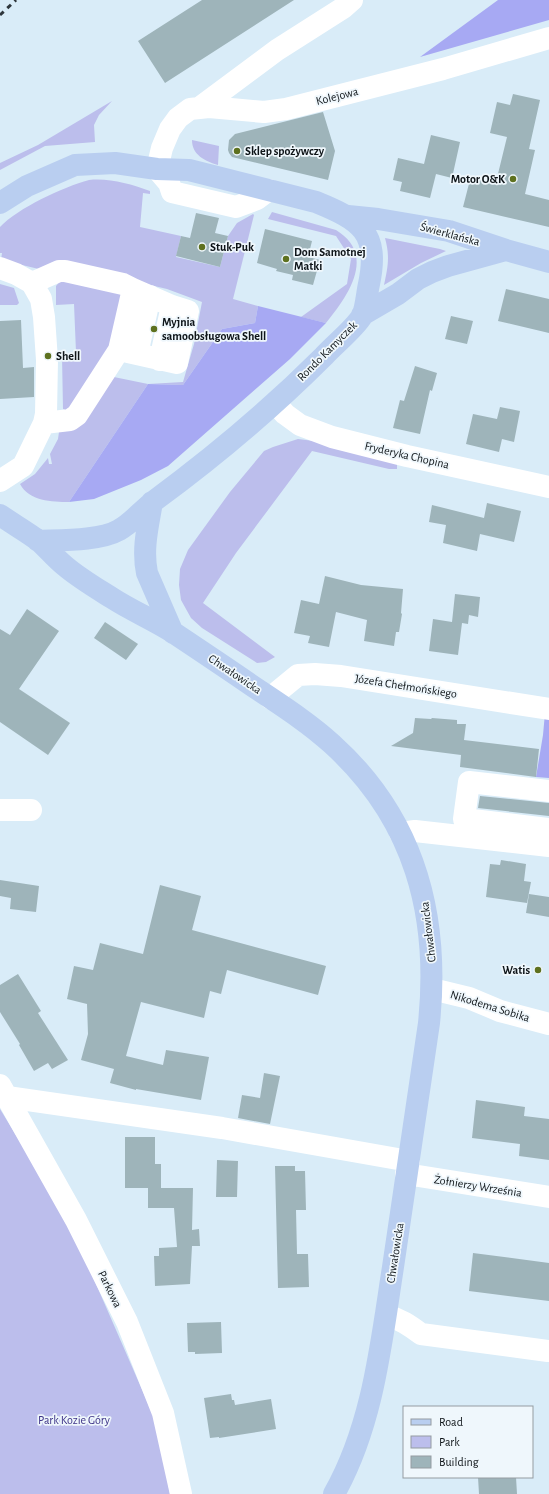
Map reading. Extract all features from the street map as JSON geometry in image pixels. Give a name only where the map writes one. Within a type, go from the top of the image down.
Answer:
[{"type":"main road","name":"Rondo Kamyczek","points":[[0,203],[33,183],[75,165],[115,163],[157,169],[189,170],[316,202],[348,216],[359,226],[372,247],[372,272],[362,315],[275,403],[221,450],[152,502],[119,530],[90,538],[38,541]]},
{"type":"main road","name":"Świerklańska","points":[[348,216],[392,221],[449,231],[506,250],[549,262]]},
{"type":"main road","points":[[362,315],[398,294],[418,279],[432,272],[506,250]]},
{"type":"main road","points":[[152,502],[145,545],[145,564],[147,573],[174,633]]},
{"type":"main road","points":[[0,516],[38,541]]},
{"type":"main road","name":"Chwałowicka","points":[[38,541],[70,570],[113,599],[174,633],[319,733],[344,756],[385,806],[400,833],[418,877],[428,922],[431,952],[432,989],[429,1023],[386,1315],[372,1394],[365,1421],[351,1461],[334,1494]]},
{"type":"street","points":[[199,108],[277,50],[343,8],[352,0]]},
{"type":"street","name":"Kolejowa","points":[[157,169],[162,148],[170,129],[178,118],[190,109],[199,108],[264,112],[280,111],[443,69],[549,38]]},
{"type":"street","points":[[12,275],[65,271],[123,284],[172,306],[160,360],[128,352]]},
{"type":"street","points":[[0,481],[23,466],[44,423],[46,414],[47,360],[44,317],[41,299],[12,275]]},
{"type":"street","points":[[44,423],[70,420],[77,415],[128,352],[142,292]]},
{"type":"street","name":"Fryderyka Chopina","points":[[275,403],[285,414],[300,425],[332,437],[414,458],[549,487]]},
{"type":"street","name":"Józefa Chełmońskiego","points":[[270,698],[293,678],[304,674],[315,674],[341,676],[549,709]]},
{"type":"street","points":[[457,827],[469,782],[549,791]]},
{"type":"street","points":[[0,810],[31,810]]},
{"type":"street","points":[[400,833],[457,827],[549,829]]},
{"type":"street","points":[[457,827],[549,846]]},
{"type":"street","name":"Nikodema Sobika","points":[[432,989],[469,998],[500,1011],[549,1024]]},
{"type":"street","name":"Parkowa","points":[[3,1091],[222,1128],[408,1167]]},
{"type":"street","name":"Parkowa","points":[[3,1091],[76,1220],[127,1322],[163,1413],[181,1494]]},
{"type":"street","name":"Żołnierzy Września","points":[[408,1167],[549,1197]]},
{"type":"street","points":[[386,1315],[407,1323],[421,1334],[548,1350]]},
{"type":"green space","points":[[112,101],[99,115],[94,125],[95,142],[45,146],[0,170],[0,163],[38,145]]},
{"type":"green space","points":[[192,140],[219,146],[218,165],[208,162],[200,157],[194,150]]},
{"type":"green space","points":[[89,180],[120,182],[150,191],[150,194],[143,193],[140,227],[181,236],[176,257],[220,267],[228,236],[237,223],[253,214],[254,215],[233,299],[258,306],[255,323],[222,329],[183,385],[148,384],[183,382],[194,344],[202,302],[167,289],[65,265],[43,270],[1,260],[2,253],[0,253],[0,227],[18,213],[42,199],[78,183]]},
{"type":"green space","points":[[272,212],[336,230],[348,240],[355,251],[357,263],[355,276],[343,301],[326,323],[301,317],[347,284],[351,259],[336,236],[268,219]]},
{"type":"green space","points":[[385,238],[446,251],[421,263],[384,285],[388,262],[388,250]]},
{"type":"green space","points":[[62,279],[122,291],[112,348],[71,413],[63,409],[62,356],[76,352],[74,304],[56,305],[56,286]]},
{"type":"green space","points":[[0,284],[14,288],[19,303],[17,305],[0,305]]},
{"type":"green space","points":[[109,376],[148,384],[69,502],[48,501],[35,497],[24,490],[20,484],[35,474],[48,458],[49,464],[52,464],[50,454],[58,439],[59,432]]},
{"type":"green space","points":[[298,439],[314,441],[397,461],[397,469],[389,469],[312,451],[236,553],[203,603],[275,657],[266,662],[257,663],[202,628],[191,618],[181,600],[179,585],[180,569],[188,550],[230,492],[264,451]]},
{"type":"green space","name":"Park Kozie Góry","points":[[0,1109],[69,1222],[157,1424],[170,1494],[0,1494]]},
{"type":"shaded area","points":[[498,0],[549,0],[549,20],[420,57]]},
{"type":"shaded area","points":[[258,306],[326,323],[290,359],[168,466],[141,480],[94,499],[69,502],[148,384],[183,385],[222,329],[255,323]]},
{"type":"shaded area","points":[[545,713],[549,714],[549,778],[536,777]]},
{"type":"building","points":[[202,0],[294,0],[165,83],[138,41]]},
{"type":"building","points":[[513,94],[540,100],[529,149],[535,150],[525,194],[549,200],[549,227],[463,207],[471,176],[496,182],[507,137],[490,133],[497,102],[510,105]]},
{"type":"building","points":[[323,112],[335,151],[328,180],[232,157],[229,153],[229,140],[235,134]]},
{"type":"building","points":[[431,135],[460,142],[452,178],[436,174],[430,198],[400,191],[402,182],[393,180],[398,158],[424,164]]},
{"type":"building","name":"Stuk-Puk","points":[[196,213],[219,218],[215,233],[228,236],[220,267],[176,256],[181,236],[190,238]]},
{"type":"building","name":"Dom Samotnej Matki","points":[[265,229],[312,241],[308,257],[320,260],[313,285],[292,280],[293,275],[276,271],[277,269],[257,263]]},
{"type":"building","points":[[506,289],[549,299],[549,333],[498,321]]},
{"type":"building","points":[[451,316],[473,321],[467,344],[445,339]]},
{"type":"building","points":[[21,320],[23,368],[34,367],[34,397],[0,399],[0,321]]},
{"type":"building","points":[[415,366],[437,373],[432,391],[430,390],[420,434],[393,428],[400,400],[404,401]]},
{"type":"building","points":[[500,407],[520,411],[514,442],[502,439],[499,452],[466,444],[473,414],[497,419]]},
{"type":"building","points":[[487,503],[521,511],[514,542],[480,534],[477,551],[443,543],[446,525],[429,522],[432,505],[484,518]]},
{"type":"building","points":[[325,576],[361,585],[403,589],[402,614],[399,632],[396,632],[394,646],[364,641],[367,620],[336,612],[329,647],[308,643],[310,636],[294,633],[301,600],[319,604]]},
{"type":"building","points":[[455,594],[480,597],[478,617],[469,615],[468,624],[462,623],[458,655],[429,651],[433,619],[452,622]]},
{"type":"building","points":[[27,609],[59,631],[19,689],[70,723],[48,755],[0,722],[0,629],[10,635]]},
{"type":"building","points":[[105,622],[138,644],[126,660],[94,638]]},
{"type":"building","points":[[415,718],[457,720],[457,724],[466,724],[464,740],[539,749],[536,777],[460,767],[461,755],[391,746],[413,733]]},
{"type":"building","points":[[480,796],[549,803],[549,816],[478,808]]},
{"type":"building","points":[[501,860],[526,864],[524,881],[531,882],[527,903],[486,897],[490,864],[500,865]]},
{"type":"building","points":[[0,880],[39,886],[36,912],[10,909],[11,898],[0,896]]},
{"type":"building","points":[[160,885],[201,896],[192,930],[326,966],[318,995],[227,970],[221,994],[210,991],[204,1018],[141,1002],[126,1056],[163,1065],[166,1050],[209,1057],[201,1100],[136,1090],[110,1083],[114,1069],[81,1060],[88,1034],[87,1004],[67,999],[74,966],[93,970],[100,943],[143,954]]},
{"type":"building","points":[[529,894],[549,897],[549,917],[526,913]]},
{"type":"building","points":[[18,974],[41,1011],[38,1013],[68,1060],[52,1069],[48,1063],[34,1071],[19,1045],[20,1044],[0,1012],[0,985]]},
{"type":"building","points":[[264,1073],[280,1076],[270,1124],[238,1118],[242,1095],[260,1098]]},
{"type":"building","points":[[476,1100],[525,1107],[524,1116],[549,1119],[549,1160],[519,1156],[520,1144],[472,1138]]},
{"type":"building","points":[[125,1137],[155,1137],[155,1164],[161,1164],[161,1188],[125,1188]]},
{"type":"building","points":[[217,1160],[238,1161],[237,1197],[216,1197]]},
{"type":"building","points":[[275,1166],[295,1166],[295,1171],[305,1171],[306,1210],[296,1210],[297,1254],[308,1254],[309,1287],[278,1288]]},
{"type":"building","points":[[148,1188],[193,1188],[192,1230],[199,1229],[200,1246],[192,1246],[190,1284],[155,1286],[154,1256],[159,1256],[159,1248],[177,1247],[174,1208],[148,1208]]},
{"type":"building","points":[[473,1253],[549,1263],[549,1301],[469,1291]]},
{"type":"building","points":[[221,1322],[222,1353],[195,1354],[195,1352],[188,1352],[187,1323]]},
{"type":"building","points":[[231,1394],[235,1405],[271,1399],[276,1429],[219,1438],[210,1438],[204,1398]]},
{"type":"building","points":[[478,1478],[516,1478],[517,1494],[479,1494]]},
{"type":"railway","points":[[0,15],[16,0]]},
{"type":"place","name":"Sklep spożywczy","points":[[237,151]]},
{"type":"place","name":"Motor O&K","points":[[513,179]]},
{"type":"place","name":"Stuk-Puk","points":[[202,247]]},
{"type":"place","name":"Dom Samotnej Matki","points":[[286,259]]},
{"type":"place","name":"Myjnia samoobsługowa Shell","points":[[154,329]]},
{"type":"place","name":"Shell","points":[[48,356]]},
{"type":"place","name":"Watis","points":[[538,970]]}]
